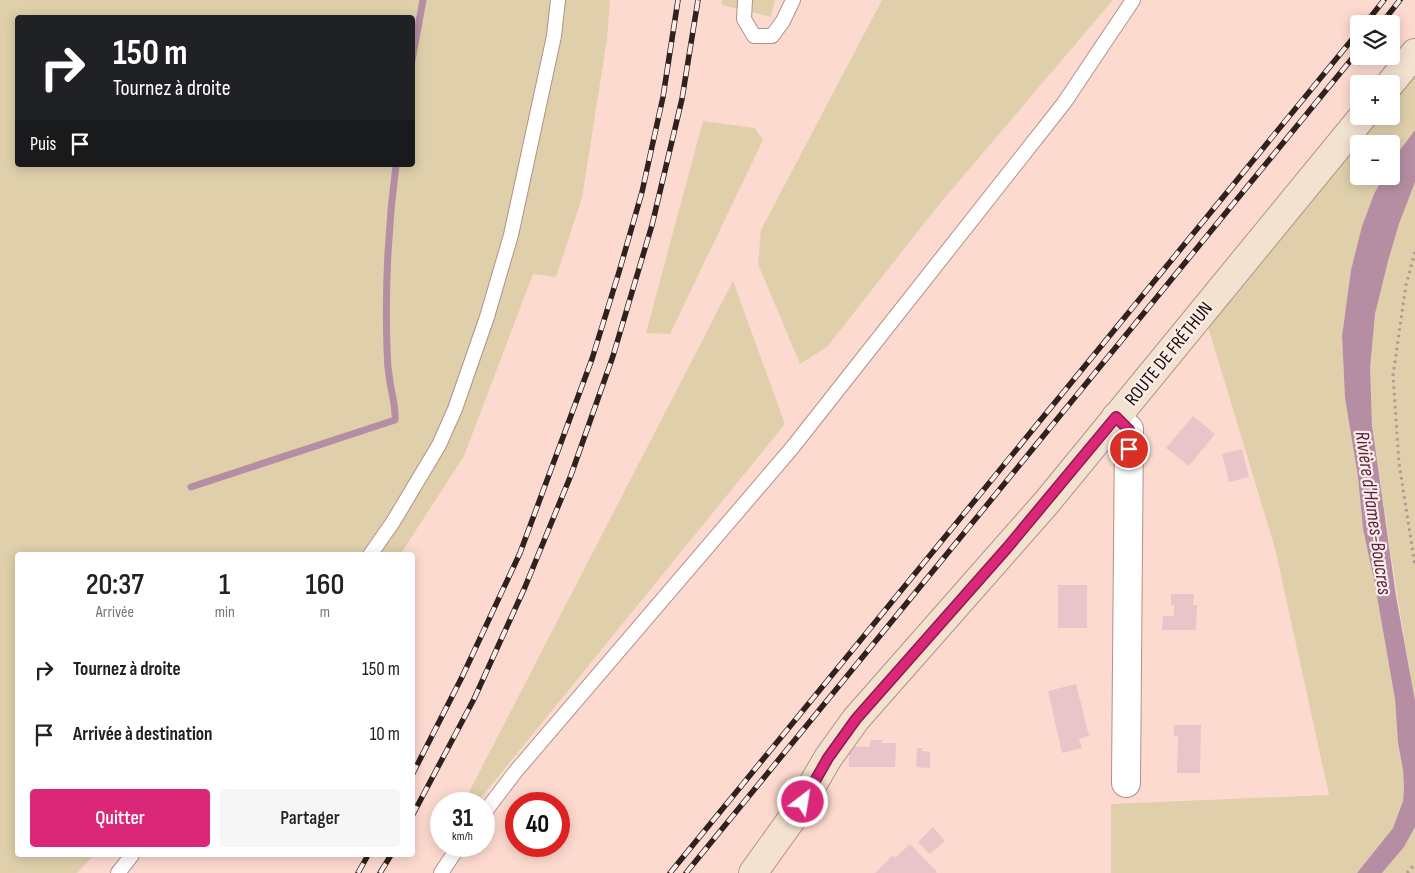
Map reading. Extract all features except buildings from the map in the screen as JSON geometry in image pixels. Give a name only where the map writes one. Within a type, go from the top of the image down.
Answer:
[{"type":"street","points":[[1397,75],[1415,53]]},
{"type":"street","name":"ROUTE DE FRÉTHUN","points":[[753,873],[796,813],[828,758],[856,719],[906,660],[1007,548],[1357,125]]},
{"type":"street","points":[[1116,417],[1129,430],[1126,783]]},
{"type":"lane","points":[[372,552],[393,522],[439,445],[456,409],[487,317],[511,235],[554,36],[558,0]]},
{"type":"lane","points":[[745,0],[744,19],[754,36],[772,36],[783,21],[794,0]]},
{"type":"lane","points":[[495,799],[516,770],[792,448],[1064,103],[1132,0]]},
{"type":"lane","points":[[118,873],[130,857]]},
{"type":"lane","points":[[441,873],[452,857]]},
{"type":"path","points":[[1415,252],[1406,285],[1393,375],[1399,463],[1415,566]]},
{"type":"path","points":[[1407,873],[1415,864]]},
{"type":"shaded area","points":[[0,0],[610,0],[607,39],[582,198],[556,277],[533,274],[464,456],[402,552],[15,552],[15,857],[92,857],[77,873],[0,873]]},
{"type":"shaded area","points":[[722,0],[775,0],[771,17],[722,5]]},
{"type":"shaded area","points":[[882,0],[1113,0],[937,207],[827,347],[800,364],[758,264],[761,230]]},
{"type":"shaded area","points":[[1415,72],[1415,130],[1400,150],[1400,135],[1362,135],[1370,125],[1400,125],[1400,90]]},
{"type":"shaded area","points":[[703,121],[755,128],[763,140],[670,334],[646,333]]},
{"type":"shaded area","points":[[1350,149],[1350,185],[1379,185],[1362,226],[1351,270],[1342,336],[1345,398],[1358,477],[1363,529],[1395,699],[1404,788],[1403,801],[1393,828],[1357,873],[1111,873],[1111,804],[1329,795],[1275,548],[1206,320]]},
{"type":"shaded area","points":[[1415,182],[1415,701],[1376,455],[1372,421],[1370,368],[1374,320],[1384,273],[1398,227]]},
{"type":"shaded area","points":[[733,281],[785,424],[486,792],[469,792]]},
{"type":"shaded area","points":[[1415,827],[1415,873],[1382,873],[1404,847]]},
{"type":"water","name":"Rivière d'Hames-Boucres","points":[[1415,130],[1415,182],[1399,224],[1375,314],[1370,368],[1372,425],[1396,596],[1415,701],[1415,827],[1404,847],[1382,873],[1357,873],[1393,828],[1403,801],[1404,788],[1395,699],[1363,529],[1358,477],[1345,398],[1342,336],[1351,270],[1362,226],[1379,185],[1400,185],[1400,150]]},
{"type":"waterway","points":[[415,44],[423,0]]},
{"type":"waterway","points":[[191,487],[395,420],[387,361],[386,302],[389,234],[396,167]]},
{"type":"railway","points":[[415,769],[462,677],[520,553],[592,359],[642,192],[663,97],[678,0]]},
{"type":"railway","points":[[415,810],[474,699],[525,587],[571,475],[613,356],[652,225],[682,99],[698,0]]},
{"type":"railway","points":[[1372,15],[1384,0]]},
{"type":"railway","points":[[1388,15],[1400,0]]},
{"type":"railway","points":[[670,873],[1350,42]]},
{"type":"railway","points":[[686,873],[1350,61]]},
{"type":"railway","points":[[358,873],[367,857]]},
{"type":"railway","points":[[380,873],[390,857]]},
{"type":"route","points":[[803,802],[828,758],[856,719],[1047,502],[1116,417],[1129,430],[1129,449]]}]
